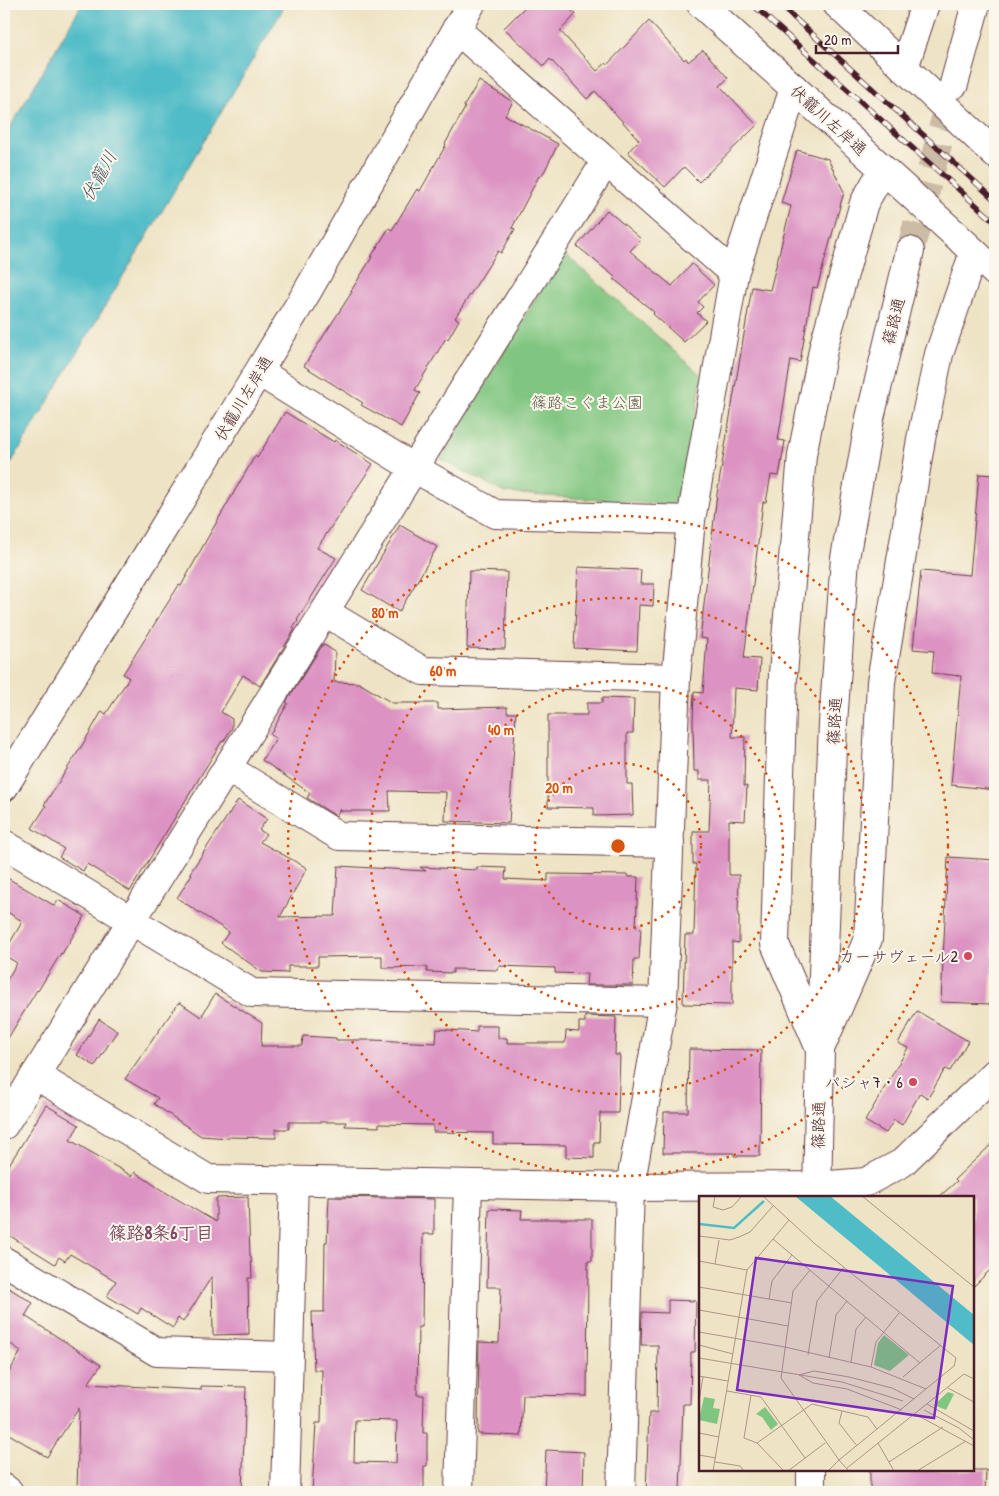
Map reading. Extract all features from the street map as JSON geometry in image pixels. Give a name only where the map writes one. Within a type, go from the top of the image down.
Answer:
[{"type":"street","name":"伏籠川左岸通","points":[[4,786],[308,292],[471,4]]},
{"type":"street","name":"伏籠川左岸通","points":[[700,4],[995,272]]},
{"type":"street","points":[[837,4],[904,68],[994,148]]},
{"type":"street","points":[[904,68],[925,4]]},
{"type":"street","points":[[954,84],[976,4]]},
{"type":"street","points":[[456,29],[734,274]]},
{"type":"street","points":[[620,1492],[630,1188],[664,1002],[676,678],[691,520],[734,274],[794,88]]},
{"type":"street","points":[[4,1125],[606,161]]},
{"type":"street","points":[[820,1048],[775,944],[783,674],[802,455],[824,344],[864,203],[883,170]]},
{"type":"street","points":[[820,1048],[868,939],[881,682],[921,439],[939,354],[966,244]]},
{"type":"street","name":"篠路通","points":[[817,1192],[820,1048],[833,723],[845,558],[870,418],[910,251]]},
{"type":"street","points":[[259,372],[414,468],[495,514],[691,520]]},
{"type":"street","points":[[325,612],[423,671],[676,678]]},
{"type":"street","points":[[227,768],[339,836],[670,843]]},
{"type":"street","points":[[4,844],[252,993],[664,1002]]},
{"type":"street","points":[[35,1075],[208,1179],[817,1192],[866,1182],[902,1163],[995,1073]]},
{"type":"street","points":[[285,1492],[294,1181]]},
{"type":"street","points":[[459,1492],[468,1184]]},
{"type":"street","points":[[4,1261],[157,1352],[289,1356]]},
{"type":"street","points":[[811,1471],[811,1492]]},
{"type":"street","points":[[4,1488],[9,1492]]},
{"type":"green space","name":"篠路こぐま公園","points":[[563,252],[702,376],[683,495],[671,505],[505,493],[441,459]]},
{"type":"water","name":"伏籠川","points":[[82,4],[286,4],[4,475],[4,138]]},
{"type":"building","points":[[528,4],[564,4],[576,14],[560,31],[597,71],[606,63],[607,65],[649,21],[684,60],[686,58],[688,62],[703,50],[728,78],[720,86],[757,125],[699,182],[684,167],[665,187],[628,152],[639,140],[595,91],[587,99],[550,59],[544,66],[504,28]]},
{"type":"building","points":[[479,81],[513,102],[505,115],[558,144],[512,228],[515,229],[501,253],[498,251],[455,318],[459,320],[415,390],[420,393],[401,427],[361,405],[363,403],[304,366],[352,292],[389,228],[392,230],[417,189],[420,191]]},
{"type":"building","points":[[797,150],[828,159],[844,192],[817,288],[813,287],[800,362],[791,360],[778,440],[785,441],[779,476],[771,475],[766,502],[763,502],[744,658],[760,659],[758,690],[734,688],[732,737],[745,737],[744,786],[747,786],[745,821],[729,820],[729,875],[739,875],[739,943],[732,942],[732,1005],[683,1004],[685,935],[694,935],[696,864],[693,864],[693,831],[709,831],[711,780],[699,780],[699,771],[694,771],[693,722],[694,692],[703,693],[707,639],[700,638],[717,494],[752,287],[770,290],[791,206],[781,203]]},
{"type":"building","points":[[607,210],[641,239],[630,251],[672,286],[692,264],[714,285],[698,302],[703,307],[697,313],[706,321],[684,342],[653,314],[654,312],[614,279],[615,277],[577,246]]},
{"type":"building","points":[[285,412],[373,464],[317,548],[336,558],[297,620],[293,628],[295,629],[260,686],[243,675],[221,712],[232,719],[232,728],[222,741],[130,891],[87,864],[83,871],[59,857],[64,849],[32,828],[46,806],[44,805],[102,711],[106,714],[129,678],[123,674],[179,585],[181,586],[255,456],[257,458]]},
{"type":"building","points":[[979,474],[995,475],[995,790],[951,785],[961,676],[932,673],[934,651],[913,649],[921,571],[970,575]]},
{"type":"building","points":[[400,525],[437,547],[399,612],[362,590]]},
{"type":"building","points":[[578,567],[641,570],[640,584],[654,584],[653,606],[639,605],[637,651],[574,648]]},
{"type":"building","points":[[469,571],[507,572],[505,649],[467,648]]},
{"type":"building","points":[[323,644],[335,652],[334,682],[359,683],[392,703],[438,703],[438,709],[507,707],[507,713],[516,713],[509,823],[445,821],[446,792],[389,791],[390,811],[340,811],[340,809],[336,816],[307,798],[310,793],[262,760],[276,738],[270,735],[288,703],[286,702]]},
{"type":"building","points":[[602,698],[634,699],[633,733],[627,733],[627,784],[632,784],[633,815],[594,816],[594,808],[548,807],[548,715],[587,715],[587,703],[602,703]]},
{"type":"building","points":[[238,800],[267,819],[259,830],[266,834],[260,842],[307,868],[280,917],[335,916],[338,866],[426,871],[420,867],[477,870],[477,867],[506,868],[505,879],[548,881],[548,874],[628,875],[628,877],[638,877],[636,927],[641,928],[639,959],[634,959],[633,985],[586,985],[587,974],[555,973],[555,968],[498,966],[498,970],[453,969],[453,973],[427,972],[427,967],[382,968],[382,956],[318,957],[318,966],[288,966],[288,973],[262,972],[221,943],[229,932],[177,898],[192,874],[190,873]]},
{"type":"building","name":"カーサヴェール2","points":[[948,857],[995,860],[995,910],[990,1004],[941,1002]]},
{"type":"building","points":[[4,876],[55,906],[58,900],[85,916],[4,1045],[4,985],[17,963],[4,955],[4,953],[22,921],[4,910]]},
{"type":"building","points":[[215,994],[262,1023],[261,1046],[302,1046],[303,1036],[336,1038],[336,1040],[436,1043],[437,1029],[477,1032],[477,1026],[498,1026],[498,1038],[507,1038],[507,1043],[565,1043],[566,1031],[579,1032],[579,1022],[585,1022],[585,1016],[616,1017],[615,1055],[620,1055],[618,1113],[600,1113],[599,1142],[594,1142],[594,1158],[566,1157],[566,1145],[493,1144],[493,1133],[433,1132],[433,1125],[379,1124],[379,1127],[345,1126],[346,1122],[289,1122],[289,1129],[276,1129],[276,1138],[201,1136],[154,1104],[158,1098],[125,1079],[179,1002],[201,1017]]},
{"type":"building","name":"パシャ7・6","points":[[917,1011],[968,1041],[950,1071],[945,1069],[928,1098],[920,1093],[902,1125],[894,1120],[886,1133],[865,1121],[908,1048],[898,1043]]},
{"type":"building","points":[[99,1019],[117,1031],[95,1066],[77,1055]]},
{"type":"building","points":[[689,1049],[761,1050],[760,1156],[734,1156],[734,1153],[663,1153],[664,1112],[688,1112]]},
{"type":"building","points":[[46,1105],[79,1125],[70,1140],[132,1176],[135,1172],[216,1222],[216,1198],[248,1197],[252,1278],[248,1278],[249,1334],[213,1335],[212,1276],[183,1322],[178,1318],[173,1328],[141,1308],[138,1314],[107,1296],[116,1281],[70,1254],[65,1261],[59,1257],[55,1264],[4,1232],[4,1173]]},
{"type":"building","points":[[995,1141],[995,1265],[974,1286],[974,1196],[940,1196],[957,1181],[955,1179]]},
{"type":"building","points":[[329,1197],[434,1199],[434,1234],[423,1234],[422,1327],[418,1327],[417,1395],[424,1395],[423,1433],[427,1433],[427,1466],[424,1466],[424,1492],[312,1492],[316,1423],[321,1423],[322,1370],[314,1370],[312,1312],[324,1312],[325,1242],[327,1242]],"holes":[[[355,1420],[397,1421],[396,1463],[354,1462]]]},
{"type":"building","points":[[489,1209],[522,1210],[521,1219],[592,1219],[592,1261],[588,1261],[587,1396],[523,1395],[521,1436],[478,1434],[479,1342],[499,1343],[501,1287],[487,1287]]},
{"type":"building","points":[[4,1285],[33,1303],[25,1316],[101,1365],[88,1384],[201,1390],[201,1386],[246,1387],[242,1492],[77,1492],[79,1408],[47,1457],[4,1431],[4,1382],[21,1351],[9,1343],[4,1352]]},
{"type":"building","points":[[668,1300],[696,1301],[695,1352],[691,1352],[690,1404],[683,1404],[680,1492],[646,1492],[649,1413],[657,1413],[658,1345],[641,1345],[642,1312],[668,1313]]},
{"type":"building","points":[[546,1450],[584,1452],[583,1492],[544,1492]]},
{"type":"building","points":[[986,1470],[985,1492],[870,1490],[870,1471]]},
{"type":"tunnel","points":[[910,251],[953,88]]},
{"type":"railway","points":[[752,4],[995,222]]},
{"type":"railway","points":[[779,4],[995,200]]},
{"type":"place","name":"カーサヴェール2","points":[[968,956]]},
{"type":"place","name":"パシャ7・6","points":[[913,1082]]},
{"type":"district","name":"篠路8条6丁目","points":[[161,1233]]}]
